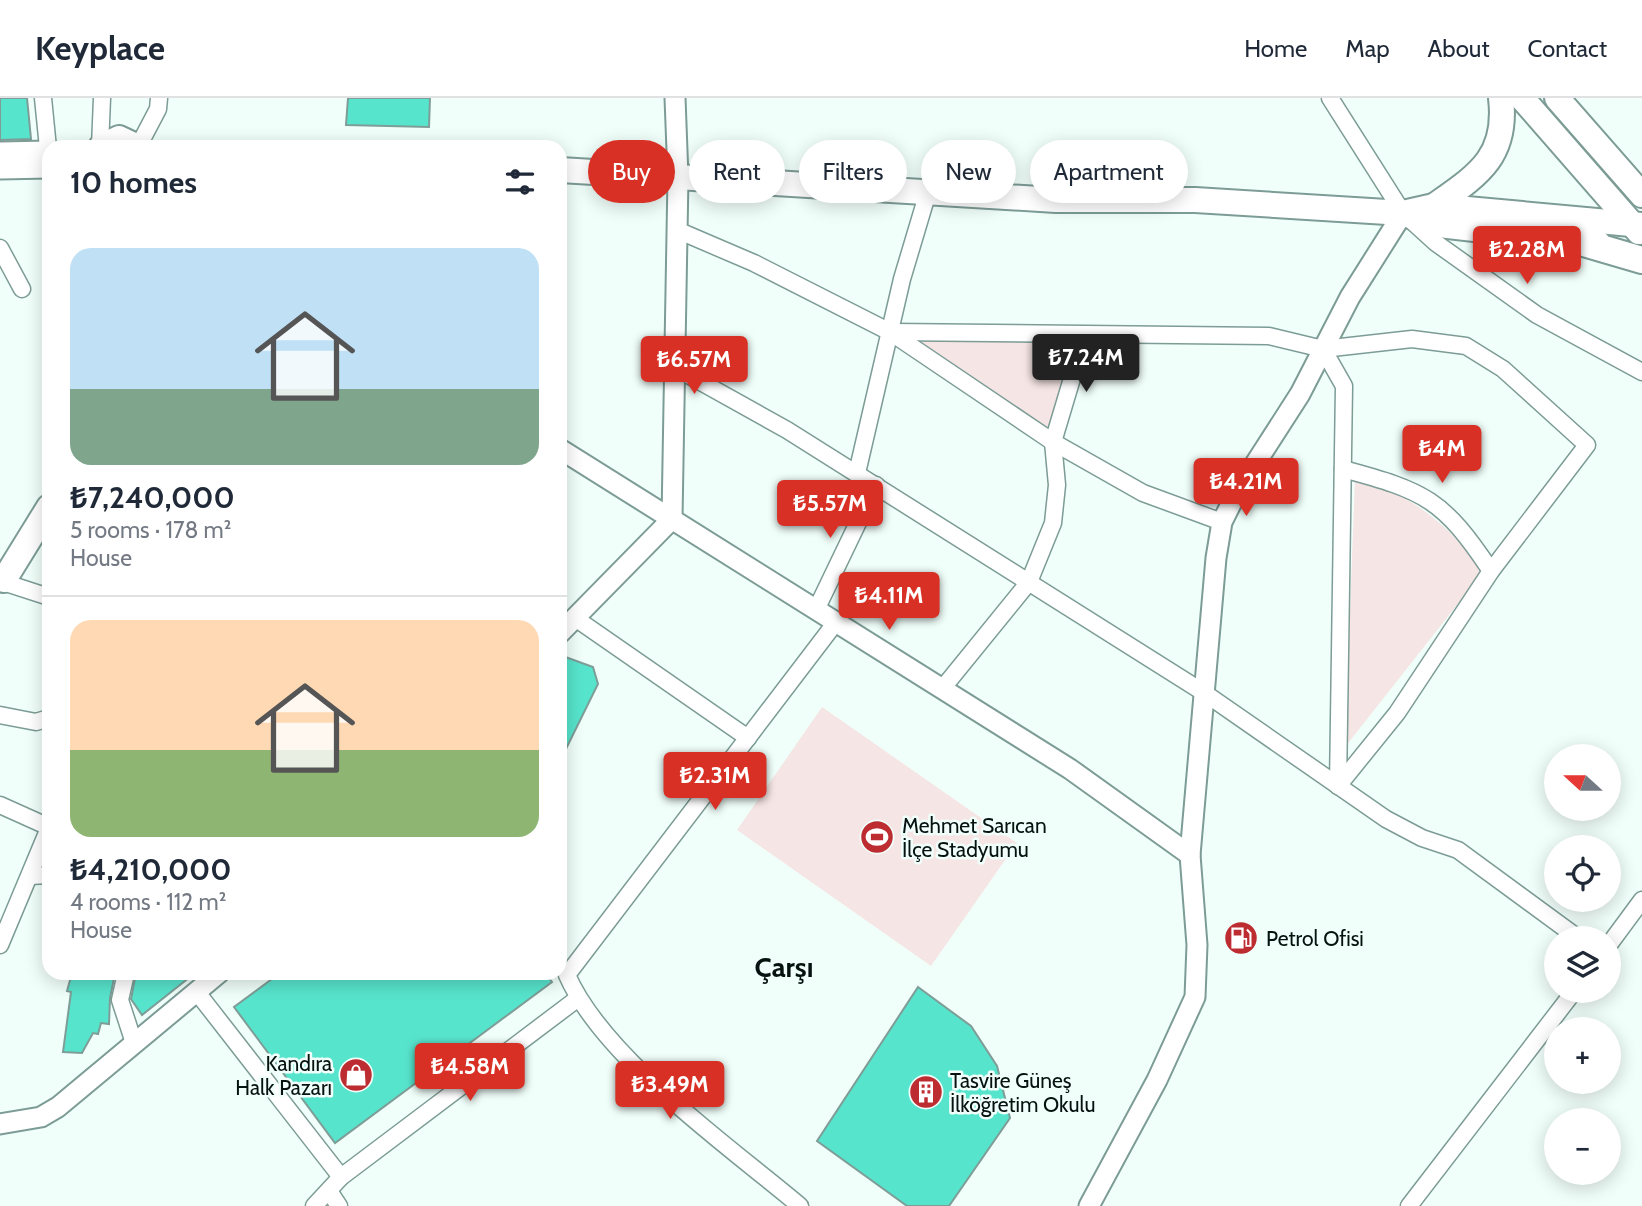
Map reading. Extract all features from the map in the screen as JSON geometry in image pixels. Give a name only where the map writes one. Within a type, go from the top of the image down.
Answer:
[{"type":"highway","points":[[1577,241],[1642,260]]},
{"type":"main road","points":[[1434,206],[1467,183],[1493,159],[1504,124],[1501,98]]},
{"type":"main road","points":[[1522,98],[1640,233]]},
{"type":"main road","points":[[1557,98],[1642,195]]},
{"type":"main road","points":[[1618,167],[1642,179]]},
{"type":"main road","points":[[567,170],[921,192]]},
{"type":"main road","points":[[1016,198],[1195,200],[1402,213],[1434,206],[1640,233]]},
{"type":"main road","points":[[1402,213],[1430,224],[1577,241],[1640,233]]},
{"type":"main road","points":[[1,584],[42,522]]},
{"type":"street","points":[[43,98],[47,140]]},
{"type":"street","points":[[101,140],[102,98]]},
{"type":"street","points":[[142,140],[158,109],[159,98]]},
{"type":"street","points":[[567,626],[672,519],[678,177],[675,98]]},
{"type":"street","points":[[1330,98],[1402,213],[1436,243],[1537,316],[1642,372]]},
{"type":"street","points":[[0,152],[42,156]]},
{"type":"street","points":[[0,169],[42,159]]},
{"type":"street","points":[[857,473],[890,332],[925,203]]},
{"type":"street","points":[[1089,1206],[1157,1080],[1195,998],[1197,946],[1190,855],[1216,558],[1222,522],[1237,492],[1300,394],[1350,297],[1402,213]]},
{"type":"street","points":[[677,230],[754,263],[890,332],[1053,442],[1143,493],[1222,522]]},
{"type":"street","points":[[0,248],[22,289]]},
{"type":"street","points":[[890,332],[1269,336],[1323,349],[1412,340],[1466,346],[1503,369],[1587,445],[1491,571],[1397,713],[1338,786]]},
{"type":"street","points":[[942,689],[1029,582],[1053,523],[1057,485],[1053,442],[1085,335]]},
{"type":"street","points":[[1323,349],[1344,386],[1338,786]]},
{"type":"street","points":[[674,367],[787,430],[876,485],[1206,694],[1398,825],[1422,838],[1458,850],[1562,926]]},
{"type":"street","points":[[567,453],[1070,769],[1190,855]]},
{"type":"street","points":[[1343,470],[1399,484],[1427,497],[1462,527],[1491,571]]},
{"type":"street","points":[[816,610],[876,485]]},
{"type":"street","points":[[1,584],[42,595]]},
{"type":"street","points":[[575,618],[748,738]]},
{"type":"street","points":[[567,966],[748,738],[836,622]]},
{"type":"street","points":[[0,715],[36,722],[42,720]]},
{"type":"street","points":[[0,805],[42,825]]},
{"type":"street","points":[[0,945],[42,846]]},
{"type":"street","points":[[30,876],[42,875]]},
{"type":"street","points":[[1621,928],[1642,900]]},
{"type":"street","points":[[567,979],[577,999],[623,1054],[800,1206]]},
{"type":"street","points":[[124,980],[120,1000],[134,1044]]},
{"type":"street","points":[[0,1124],[41,1117],[58,1107],[211,980]]},
{"type":"street","points":[[196,992],[341,1177]]},
{"type":"street","points":[[314,1206],[341,1177],[577,999]]},
{"type":"street","points":[[1409,1206],[1565,1003]]},
{"type":"street","points":[[328,1191],[339,1206]]},
{"type":"shaded area","points":[[890,332],[1085,335],[1053,442]]},
{"type":"shaded area","points":[[1355,478],[1394,493],[1428,513],[1471,555],[1483,572],[1345,747]]},
{"type":"shaded area","name":"Mehmet Sarıcan İlçe Stadyumu","points":[[822,707],[1017,843],[931,966],[737,830]]},
{"type":"building","points":[[0,98],[27,98],[31,139],[0,140]]},
{"type":"building","points":[[348,98],[430,98],[429,127],[346,125]]},
{"type":"building","points":[[567,658],[593,667],[598,684],[567,747]]},
{"type":"building","points":[[70,980],[114,980],[109,1024],[101,1023],[98,1034],[93,1033],[82,1053],[63,1052],[71,992],[67,991]]},
{"type":"building","points":[[135,980],[186,980],[142,1015],[131,999]]},
{"type":"building","name":"Kandıra Halk Pazarı","points":[[271,980],[552,982],[335,1143],[234,1007]]},
{"type":"building","name":"Tasvire Güneş İlköğretim Okulu","points":[[918,987],[971,1026],[997,1066],[1010,1118],[949,1206],[907,1206],[817,1141]]},
{"type":"place","name":"Mehmet Sarıcan İlçe Stadyumu","points":[[877,837]]},
{"type":"place","name":"Petrol Ofisi","points":[[1241,938]]},
{"type":"place","name":"Kandıra Halk Pazarı","points":[[356,1075]]},
{"type":"place","name":"Tasvire Güneş İlköğretim Okulu","points":[[926,1092]]},
{"type":"district","name":"Çarşı","points":[[784,967]]}]
